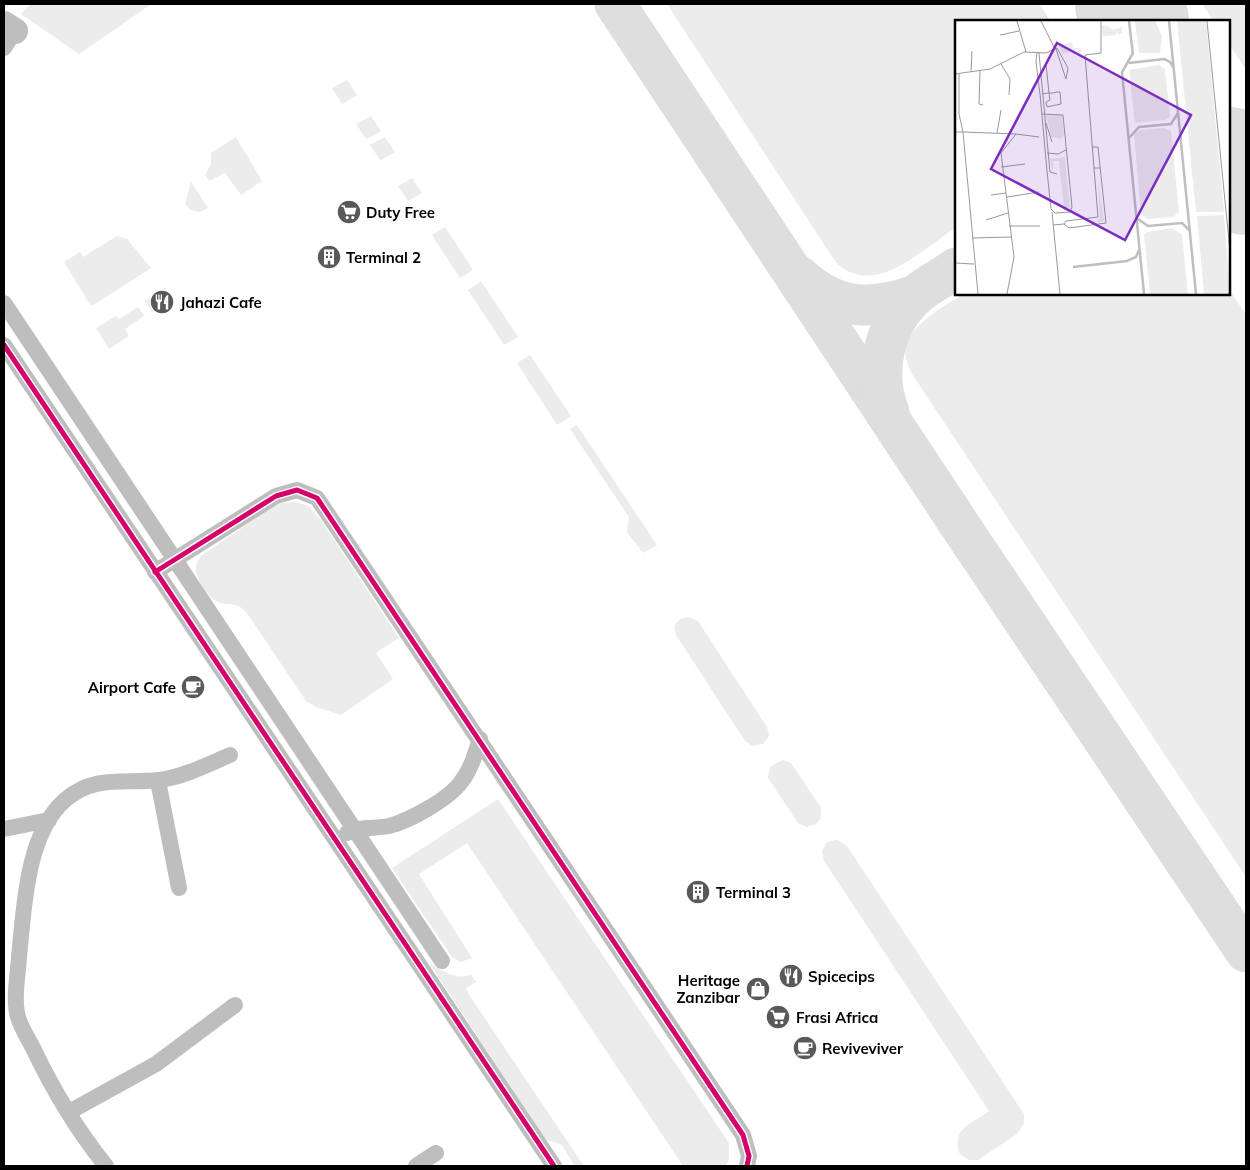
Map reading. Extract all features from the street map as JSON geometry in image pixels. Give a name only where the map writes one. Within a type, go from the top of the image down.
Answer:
[{"type":"street","points":[[4,303],[442,962]]},
{"type":"street","points":[[4,345],[554,1166]]},
{"type":"street","points":[[156,572],[281,494],[297,490],[316,498],[743,1135],[749,1156],[746,1166]]},
{"type":"street","points":[[336,841],[355,829],[377,828],[411,818],[436,803],[460,784],[472,764],[480,740]]},
{"type":"street","points":[[106,1166],[77,1129],[44,1071],[18,1016],[17,982],[24,906],[30,867],[49,820],[65,800],[86,788],[112,780],[158,780],[181,776],[230,756]]},
{"type":"street","points":[[158,780],[179,888]]},
{"type":"street","points":[[4,829],[49,820]]},
{"type":"street","points":[[69,1112],[156,1064],[236,1005]]},
{"type":"street","points":[[416,1166],[436,1153]]},
{"type":"shaded area","points":[[31,4],[150,5],[79,54],[21,14]]},
{"type":"shaded area","points":[[667,4],[1039,4],[1050,20],[955,20],[955,228],[913,258],[881,274],[865,276],[849,272],[835,261]]},
{"type":"shaded area","points":[[1202,4],[1246,4],[1246,70],[1230,46],[1230,20],[1213,20]]},
{"type":"shaded area","points":[[347,80],[357,95],[342,104],[332,88]]},
{"type":"shaded area","points":[[371,116],[381,131],[366,139],[356,124]]},
{"type":"shaded area","points":[[236,137],[262,181],[241,195],[225,173],[209,181],[205,175],[211,164],[211,153]]},
{"type":"shaded area","points":[[385,137],[395,152],[380,160],[370,145]]},
{"type":"shaded area","points":[[412,178],[422,193],[408,201],[398,186]]},
{"type":"shaded area","points":[[191,182],[208,208],[200,212],[190,210],[185,203]]},
{"type":"shaded area","points":[[445,227],[473,270],[460,278],[432,235]]},
{"type":"shaded area","points":[[117,236],[127,239],[151,268],[92,306],[64,262],[80,252],[83,257]]},
{"type":"shaded area","points":[[481,281],[518,337],[504,345],[468,290]]},
{"type":"shaded area","points":[[165,288],[172,299],[152,312],[145,301]]},
{"type":"shaded area","points":[[1230,291],[1246,315],[1246,877],[912,374],[906,360],[905,351],[908,342],[919,325],[961,295],[1230,295]]},
{"type":"shaded area","points":[[138,307],[144,316],[125,329],[129,336],[109,349],[96,328],[116,316],[119,319]]},
{"type":"shaded area","points":[[530,355],[571,416],[557,425],[517,363]]},
{"type":"shaded area","points":[[577,425],[657,545],[643,553],[627,532],[629,517],[570,429]]},
{"type":"shaded area","points":[[296,502],[308,506],[321,520],[399,638],[376,653],[393,679],[341,715],[316,707],[306,701],[247,613],[239,606],[220,603],[213,599],[202,586],[197,576],[196,564],[201,556],[272,507],[283,503]]},
{"type":"shaded area","points":[[688,617],[698,621],[767,727],[769,736],[763,744],[753,746],[745,741],[676,635],[674,626],[680,619]]},
{"type":"shaded area","points":[[783,760],[791,763],[821,808],[821,818],[816,824],[807,827],[798,823],[768,778],[772,766]]},
{"type":"shaded area","points":[[498,799],[729,1143],[729,1160],[725,1166],[683,1166],[467,843],[419,874],[472,958],[461,962],[452,957],[392,868]]},
{"type":"shaded area","points":[[837,840],[847,846],[1024,1114],[1024,1123],[1017,1134],[978,1160],[969,1160],[959,1153],[959,1137],[965,1127],[989,1111],[824,861],[822,851],[827,842]]},
{"type":"shaded area","points":[[430,964],[455,976],[471,975],[476,982],[466,988],[470,996],[584,1166],[574,1165],[562,1145],[545,1139]]},
{"type":"taxiway","points":[[615,4],[965,533],[1246,952]]},
{"type":"taxiway","points":[[1230,167],[1239,174]]},
{"type":"taxiway","points":[[889,412],[884,397],[882,381],[882,365],[889,334],[896,319],[917,294],[955,269]]},
{"type":"taxiway","points":[[799,276],[826,296],[854,304],[884,304],[916,295]]},
{"type":"runway","points":[[1126,4],[1137,20]]},
{"type":"runway","points":[[1230,160],[1246,184]]},
{"type":"cycle path","points":[[4,345],[554,1166]]},
{"type":"cycle path","points":[[155,572],[276,496],[297,490],[317,498],[743,1135],[749,1156],[747,1166]]},
{"type":"place","name":"Duty Free","points":[[349,212]]},
{"type":"place","name":"Terminal 2","points":[[329,257]]},
{"type":"place","name":"Jahazi Cafe","points":[[162,302]]},
{"type":"place","name":"Airport Cafe","points":[[193,687]]},
{"type":"place","name":"Terminal 3","points":[[698,892]]},
{"type":"place","name":"Spicecips","points":[[791,976]]},
{"type":"place","name":"Heritage Zanzibar","points":[[758,989]]},
{"type":"place","name":"Frasi Africa","points":[[778,1017]]},
{"type":"place","name":"Reviveviver","points":[[805,1048]]}]
